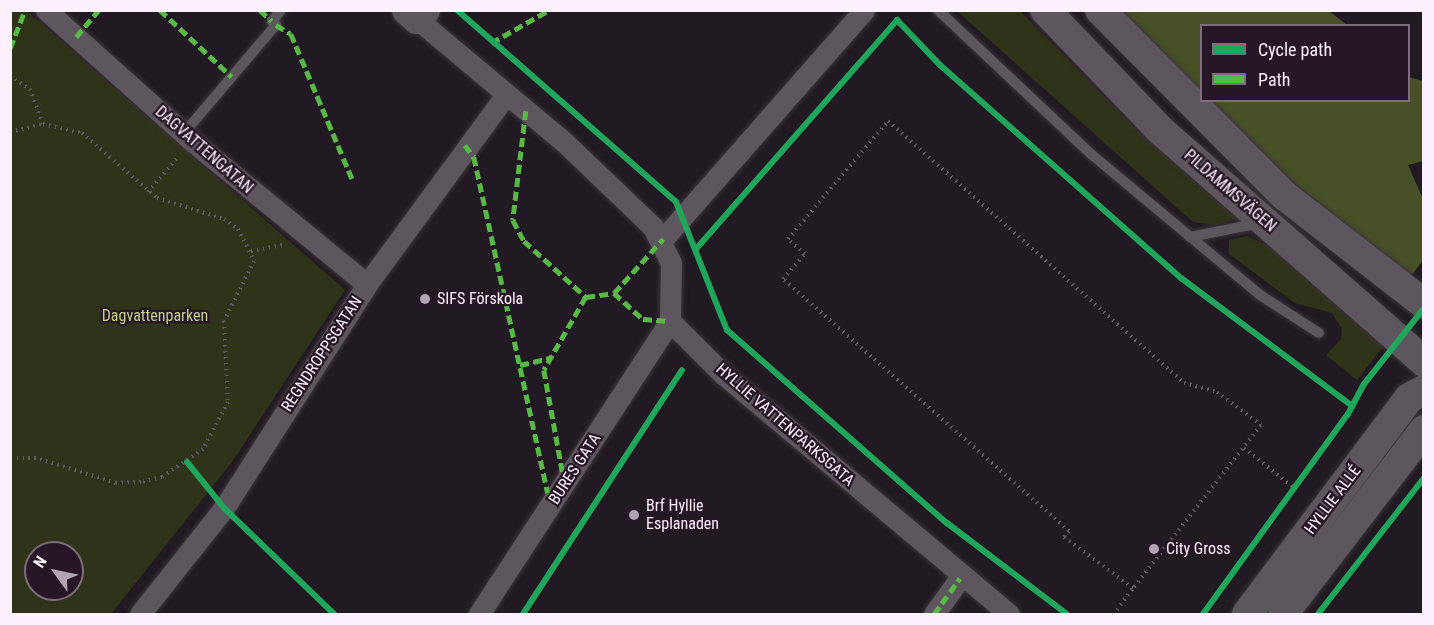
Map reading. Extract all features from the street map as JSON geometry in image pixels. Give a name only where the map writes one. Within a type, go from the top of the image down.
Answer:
[{"type":"main road","name":"PILDAMMSVÄGEN","points":[[1045,10],[1159,129],[1424,362]]},
{"type":"main road","name":"PILDAMMSVÄGEN","points":[[1100,10],[1285,196],[1424,304]]},
{"type":"main road","name":"HYLLIE ALLÉ","points":[[1247,615],[1409,398],[1424,390]]},
{"type":"main road","name":"HYLLIE ALLÉ","points":[[1283,615],[1424,430]]},
{"type":"street","name":"DAGVATTENGATAN","points":[[46,10],[188,137],[367,284]]},
{"type":"street","points":[[663,239],[864,10]]},
{"type":"street","points":[[416,13],[506,95],[563,141],[663,239],[675,284],[670,321]]},
{"type":"street","name":"REGNDROPPSGATAN","points":[[140,615],[224,508],[367,284],[506,95]]},
{"type":"street","name":"HYLLIE VATTENPARKSGATA","points":[[670,321],[723,374],[960,578],[1009,615]]},
{"type":"street","name":"BURES GATA","points":[[479,615],[670,321]]},
{"type":"street","points":[[934,615],[960,578]]},
{"type":"lane","points":[[188,137],[276,26],[272,21],[281,10]]},
{"type":"lane","points":[[938,10],[1091,154],[1260,295],[1319,333]]},
{"type":"lane","points":[[1190,237],[1264,222]]},
{"type":"path","points":[[10,76],[30,88],[43,124]]},
{"type":"path","points":[[1117,610],[1219,473],[1223,475],[1261,425],[1217,392],[1184,383],[888,121],[788,238],[805,254],[783,279],[1069,531],[1064,537],[1133,588]]},
{"type":"path","points":[[10,132],[43,124],[82,133],[148,192],[179,208],[224,219],[250,244],[250,272],[224,321],[228,402],[220,426],[182,466],[141,482],[116,483],[36,458],[10,458]]},
{"type":"path","points":[[148,192],[188,137]]},
{"type":"path","points":[[1244,448],[1293,487]]},
{"type":"green space","name":"Dagvattenparken","points":[[10,11],[27,11],[345,290],[232,462],[111,614],[11,614]]},
{"type":"green space","points":[[957,11],[1020,11],[1137,130],[1237,219],[1215,225],[1193,222]]},
{"type":"green space","points":[[1108,11],[1329,11],[1346,24],[1200,24],[1200,102]]},
{"type":"green space","points":[[1410,77],[1423,81],[1423,161],[1408,165],[1423,199],[1423,260],[1411,276],[1295,184],[1200,102],[1410,102]]},
{"type":"green space","points":[[1247,236],[1269,246],[1385,344],[1357,380],[1326,355],[1341,339],[1342,329],[1332,313],[1295,303],[1229,254],[1229,240]]},
{"type":"marked path","points":[[10,48],[25,10]]},
{"type":"marked path","points":[[76,37],[99,10]]},
{"type":"marked path","points":[[160,10],[232,77]]},
{"type":"marked path","points":[[260,10],[272,21]]},
{"type":"marked path","points":[[491,43],[549,10]]},
{"type":"marked path","points":[[276,25],[291,34],[354,183]]},
{"type":"marked path","points":[[526,111],[513,220],[524,241],[586,297],[544,370],[565,485]]},
{"type":"marked path","points":[[465,145],[474,157],[548,493],[556,499]]},
{"type":"marked path","points":[[586,297],[614,293],[663,239]]},
{"type":"marked path","points":[[614,293],[643,319],[670,321]]},
{"type":"marked path","points":[[520,365],[551,358]]},
{"type":"marked path","points":[[934,614],[960,578]]},
{"type":"cycle path","points":[[457,10],[676,202],[727,330],[947,523],[1067,614]]},
{"type":"cycle path","points":[[696,249],[897,20],[940,65],[1181,278],[1352,406]]},
{"type":"cycle path","points":[[1203,614],[1348,414],[1364,384],[1424,308]]},
{"type":"cycle path","points":[[523,614],[682,370]]},
{"type":"cycle path","points":[[187,462],[224,508],[334,614]]},
{"type":"cycle path","points":[[1318,614],[1424,478]]},
{"type":"place","name":"SIFS Förskola","points":[[425,299]]},
{"type":"place","name":"Brf Hyllie Esplanaden","points":[[634,515]]},
{"type":"place","name":"City Gross","points":[[1154,549]]}]
